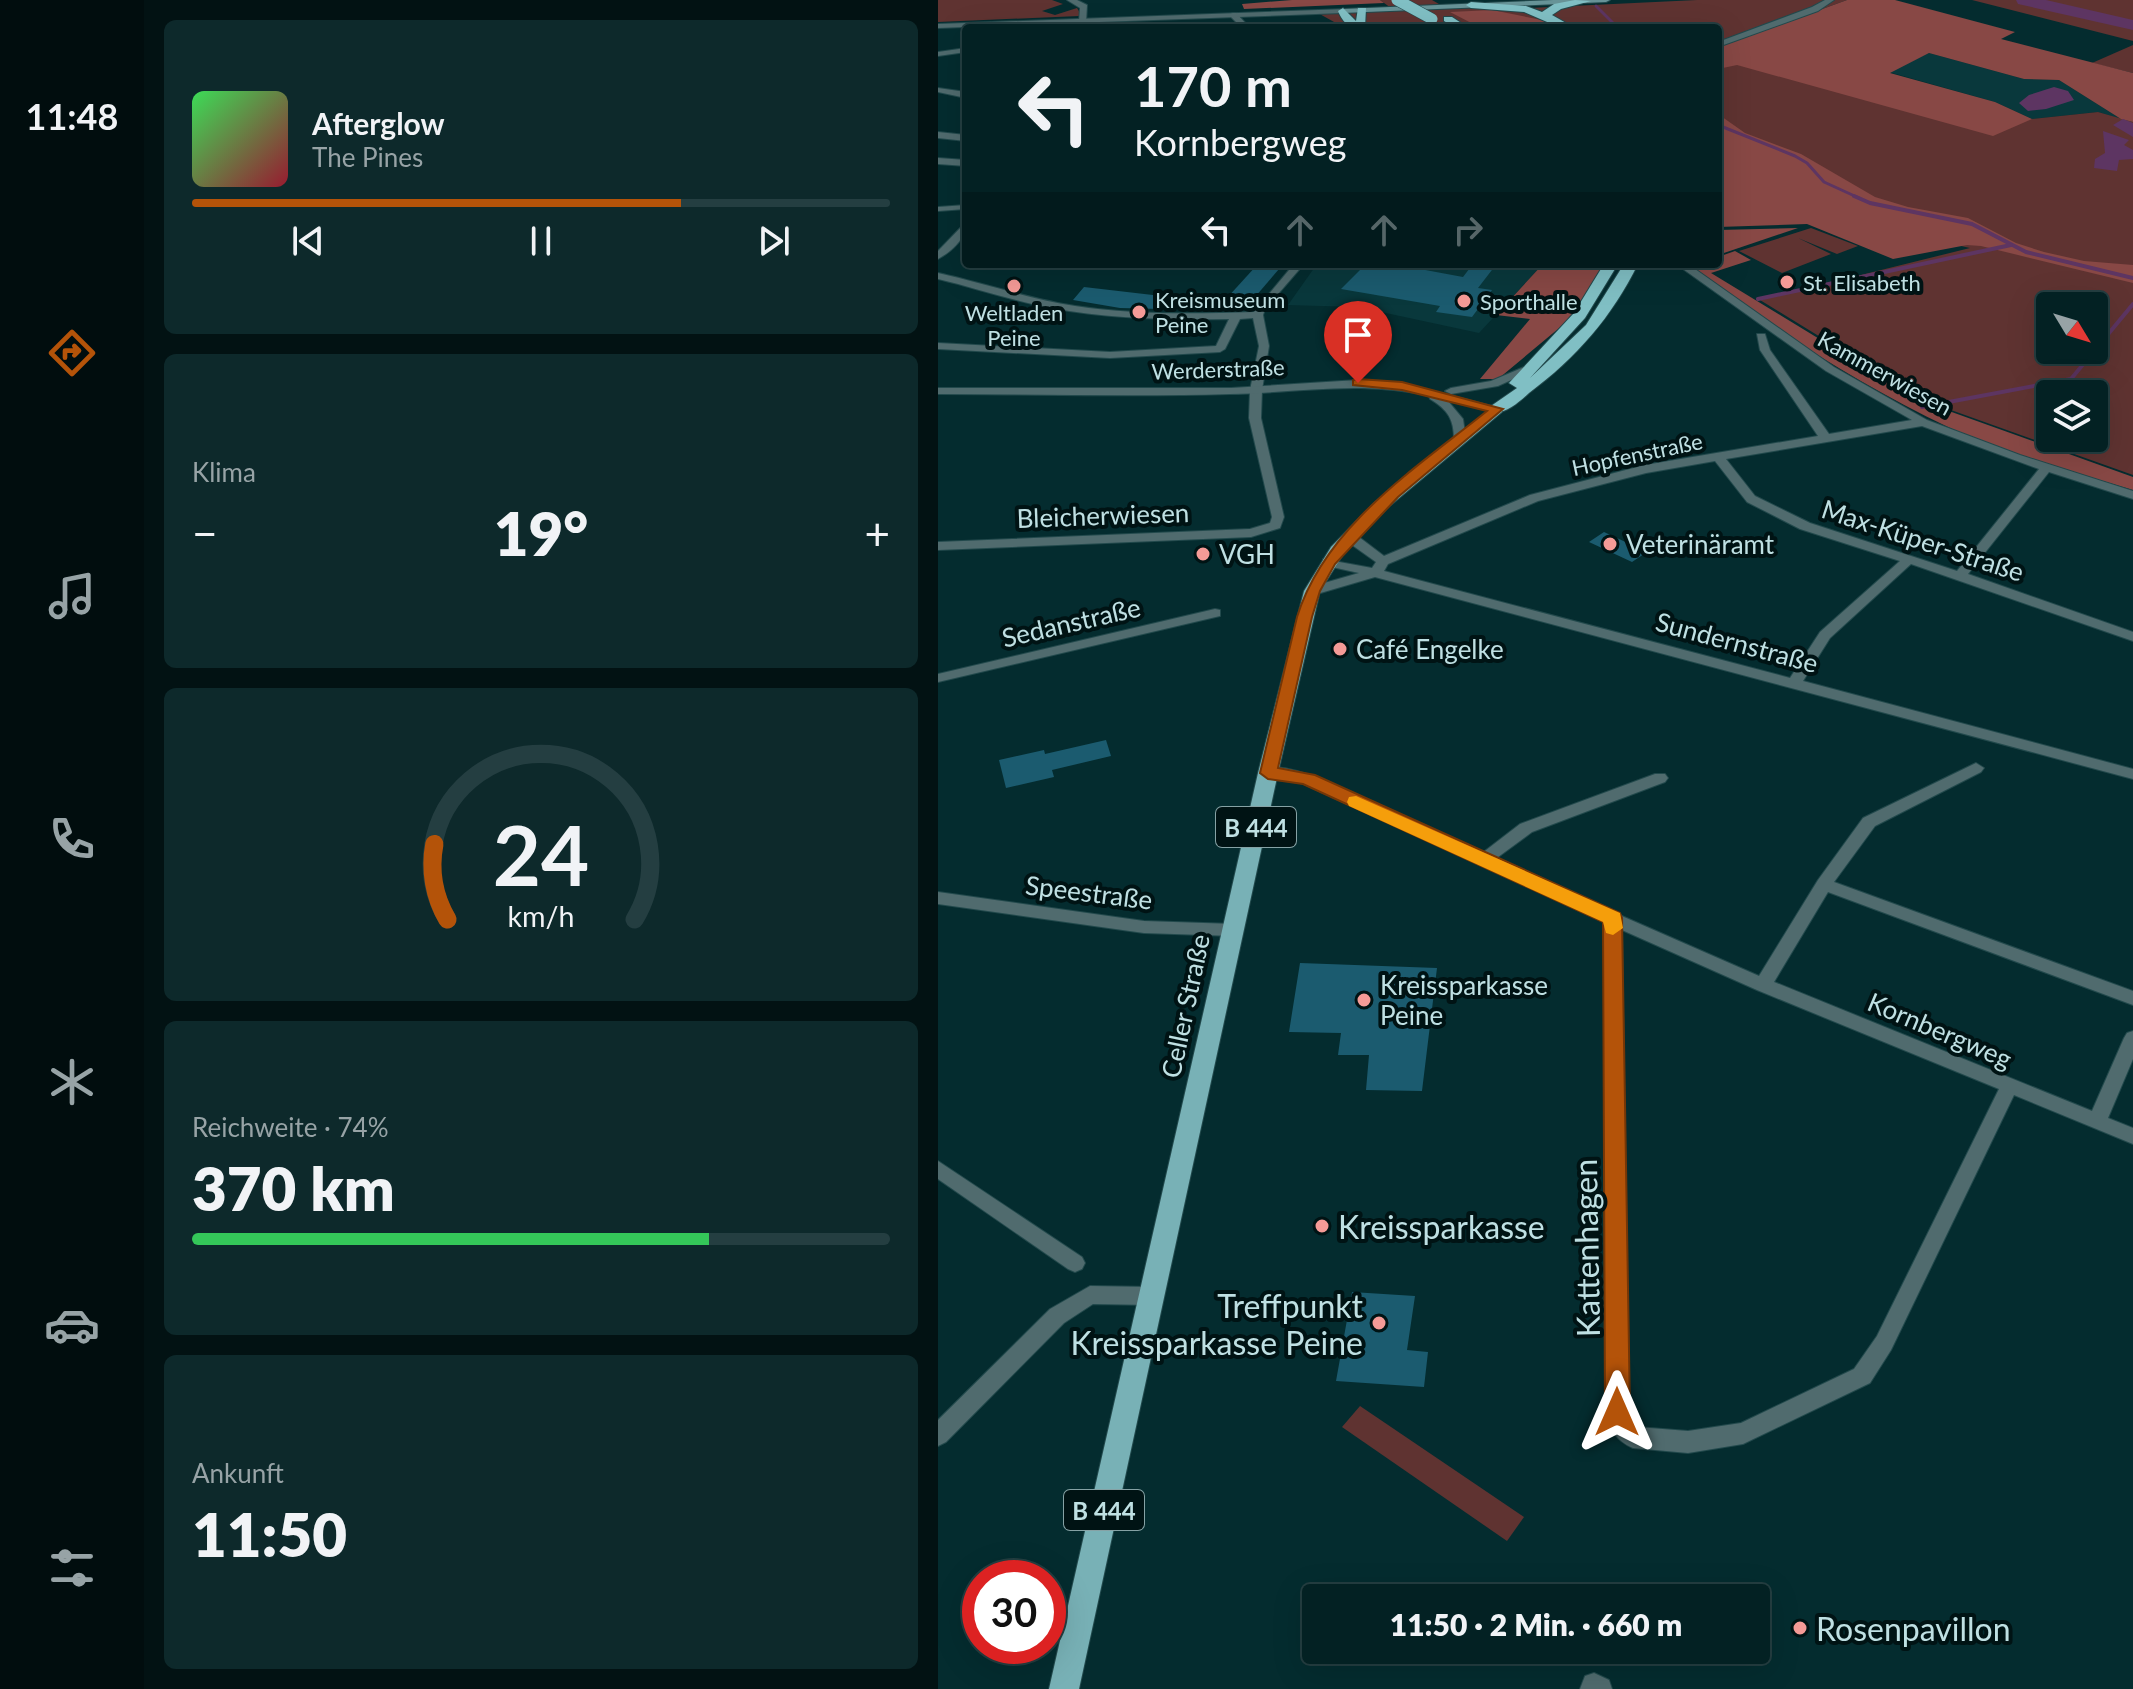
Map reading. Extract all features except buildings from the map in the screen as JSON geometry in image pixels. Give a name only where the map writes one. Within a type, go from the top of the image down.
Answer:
[{"type":"highway","points":[[1397,0],[1432,19],[1448,23]]},
{"type":"highway","points":[[1414,0],[1448,23]]},
{"type":"highway","points":[[1547,16],[1558,6],[1586,1]]},
{"type":"highway","points":[[1471,5],[1535,7],[1562,24]]},
{"type":"highway","points":[[1360,24],[1362,10]]},
{"type":"highway","points":[[1343,11],[1347,20],[1354,24]]},
{"type":"highway","name":"B 444","points":[[1497,409],[1580,315],[1609,268]]},
{"type":"highway","name":"B 444","points":[[1497,409],[1535,382],[1578,344],[1620,289],[1629,268]]},
{"type":"main road","points":[[1535,7],[1606,0]]},
{"type":"main road","points":[[1343,11],[1471,5]]},
{"type":"main road","name":"Celler Straße","points":[[1064,1689],[1268,773],[1312,591],[1328,562],[1393,494],[1497,409]]},
{"type":"street","points":[[1071,0],[1084,7],[1083,21]]},
{"type":"street","points":[[1722,44],[1815,9],[1830,0]]},
{"type":"street","points":[[996,24],[1343,11]]},
{"type":"street","points":[[1235,17],[1242,24]]},
{"type":"street","points":[[938,26],[962,25]]},
{"type":"street","points":[[938,54],[962,51]]},
{"type":"street","points":[[938,90],[962,94]]},
{"type":"street","points":[[942,135],[962,128]]},
{"type":"street","points":[[942,135],[962,138]]},
{"type":"street","points":[[938,161],[962,163]]},
{"type":"street","points":[[938,209],[962,207]]},
{"type":"street","points":[[938,256],[962,231]]},
{"type":"street","points":[[1256,390],[1264,346],[1258,315],[1295,268]]},
{"type":"street","name":"Kammerwiesen","points":[[1687,268],[1830,369],[1923,422],[2046,468],[2133,495]]},
{"type":"street","points":[[938,276],[1028,301],[1103,314],[1150,318],[1258,315]]},
{"type":"street","points":[[938,346],[1110,355],[1220,349],[1236,316]]},
{"type":"street","points":[[1761,336],[1765,350],[1825,437]]},
{"type":"street","points":[[1433,392],[1477,388],[1531,367]]},
{"type":"street","name":"Werderstraße","points":[[938,391],[1256,390],[1358,383],[1433,392],[1497,409]]},
{"type":"street","name":"Bleicherwiesen","points":[[938,546],[1237,534],[1270,529],[1278,517],[1255,418],[1256,390]]},
{"type":"street","points":[[1419,390],[1448,404],[1456,412],[1460,422],[1460,440]]},
{"type":"street","name":"Hopfenstraße","points":[[1312,591],[1380,567],[1534,498],[1645,469],[1923,422]]},
{"type":"street","name":"Max-Küper-Straße","points":[[1718,457],[1751,499],[1805,526],[2133,637]]},
{"type":"street","points":[[1960,576],[2046,468]]},
{"type":"street","points":[[1350,537],[1380,567]]},
{"type":"street","points":[[1795,682],[1825,635],[1907,561]]},
{"type":"street","name":"Sundernstraße","points":[[1328,562],[1380,567],[2133,774]]},
{"type":"street","name":"Sedanstraße","points":[[938,678],[1215,613]]},
{"type":"street","points":[[1763,985],[1824,884],[1869,822],[1976,768]]},
{"type":"street","name":"Kornbergweg","points":[[1268,773],[1289,774],[1309,780],[1482,861],[1763,985],[2133,1136]]},
{"type":"street","points":[[1482,861],[1526,828],[1660,778]]},
{"type":"street","points":[[1824,884],[2133,998]]},
{"type":"street","name":"Speestraße","points":[[938,898],[1144,927],[1234,930]]},
{"type":"street","name":"Kattenhagen","points":[[1613,918],[1617,1412],[1622,1429],[1633,1437],[1688,1442],[1743,1433],[1862,1376],[1884,1343],[2009,1087]]},
{"type":"street","points":[[2098,1120],[2133,1038]]},
{"type":"street","points":[[938,1169],[1075,1263]]},
{"type":"street","points":[[938,1435],[1057,1316],[1090,1295],[1152,1296]]},
{"type":"street","points":[[1592,1689],[1594,1685],[1600,1689]]},
{"type":"shaded area","points":[[938,0],[1052,0],[1063,4],[1042,11],[1055,15],[1077,8],[1080,13],[1079,16],[938,22]]},
{"type":"shaded area","points":[[1292,0],[1380,0],[1384,3],[1244,9],[1242,4]]},
{"type":"shaded area","points":[[1380,0],[1432,0],[1439,4],[1508,9],[1697,0],[1847,0],[1722,46],[1722,24],[1338,24],[1316,12],[1391,8]]},
{"type":"shaded area","points":[[1847,0],[1895,0],[2015,32],[2001,39],[2133,73],[2133,122],[2121,119],[2059,80],[2024,79],[1929,53],[1890,73],[1995,102],[2032,119],[1993,136],[1737,65],[1722,68],[1722,46]]},
{"type":"shaded area","points":[[1972,0],[2133,0],[2133,41]]},
{"type":"shaded area","points":[[1492,10],[1553,24],[1473,24],[1450,12]]},
{"type":"shaded area","points":[[2133,45],[2133,73],[2092,63]]},
{"type":"shaded area","points":[[1722,53],[2031,119],[2098,112],[2133,122],[2133,475],[2069,452],[2108,452],[2108,380],[2036,380],[2036,440],[1923,400],[1760,300],[1970,248],[1903,233],[1853,205],[1722,222]]},
{"type":"shaded area","points":[[1929,53],[2024,79],[2059,80],[2121,119],[2098,112],[2032,119],[1995,102],[1889,72]]},
{"type":"shaded area","points":[[2054,87],[2068,91],[2074,100],[2028,111],[2019,103],[2029,95]]},
{"type":"shaded area","points":[[1722,117],[1745,133],[1801,154],[1875,197],[1908,207],[1968,218],[2016,243],[2044,252],[2084,261],[2133,265],[2133,283],[1981,246],[1967,245],[1893,259],[1807,224],[1722,227]]},
{"type":"shaded area","points":[[2103,131],[2129,140],[2124,145],[2133,150],[2133,159],[2119,160],[2117,171],[2094,168],[2095,159],[2105,153]]},
{"type":"shaded area","points":[[1798,228],[1722,254],[1722,230]]},
{"type":"shaded area","points":[[1811,228],[1858,246],[1837,254],[1798,238],[1831,254],[1782,273],[1739,251]]},
{"type":"shaded area","points":[[1735,251],[1751,260],[1711,273],[1921,401],[2036,442],[2036,452],[2063,452],[2133,477],[2133,490],[1993,446],[1880,392],[1814,353],[1694,268],[1722,268],[1722,256]]},
{"type":"shaded area","points":[[1314,268],[1539,268],[1479,333],[1358,307],[1288,305]]},
{"type":"shaded area","points":[[1539,268],[1605,268],[1576,314],[1498,379],[1480,379],[1530,319],[1496,315]]},
{"type":"shaded area","points":[[1360,1406],[1524,1517],[1507,1541],[1342,1427]]},
{"type":"waterway","points":[[2024,0],[2133,25]]},
{"type":"waterway","points":[[1596,6],[1614,24]]},
{"type":"waterway","points":[[2123,125],[2133,131]]},
{"type":"waterway","points":[[1722,127],[1795,156],[1807,163],[1824,182],[1859,198]]},
{"type":"waterway","points":[[1854,196],[1870,203],[1972,224],[2026,252],[2133,278]]},
{"type":"waterway","points":[[1758,299],[2011,245]]},
{"type":"waterway","points":[[1922,407],[2071,379],[2133,304]]},
{"type":"slow traffic","points":[[1356,802],[1613,918],[1613,928]]},
{"type":"place","name":"St. Elisabeth","points":[[1787,282]]},
{"type":"place","name":"Weltladen Peine","points":[[1014,286]]},
{"type":"place","name":"Sporthalle","points":[[1464,301]]},
{"type":"place","name":"Kreismuseum Peine","points":[[1139,312]]},
{"type":"place","name":"Veterinäramt","points":[[1610,544]]},
{"type":"place","name":"VGH","points":[[1203,554]]},
{"type":"place","name":"Café Engelke","points":[[1340,649]]},
{"type":"place","name":"Kreissparkasse Peine","points":[[1364,1000]]},
{"type":"place","name":"Kreissparkasse","points":[[1322,1226]]},
{"type":"place","name":"Treffpunkt Kreissparkasse Peine","points":[[1379,1323]]},
{"type":"place","name":"Rosenpavillon","points":[[1800,1628]]},
{"type":"route","points":[[1358,383],[1402,386],[1497,409],[1393,494],[1328,562],[1312,591],[1268,773],[1289,774],[1309,780],[1613,918],[1617,1412]]}]
